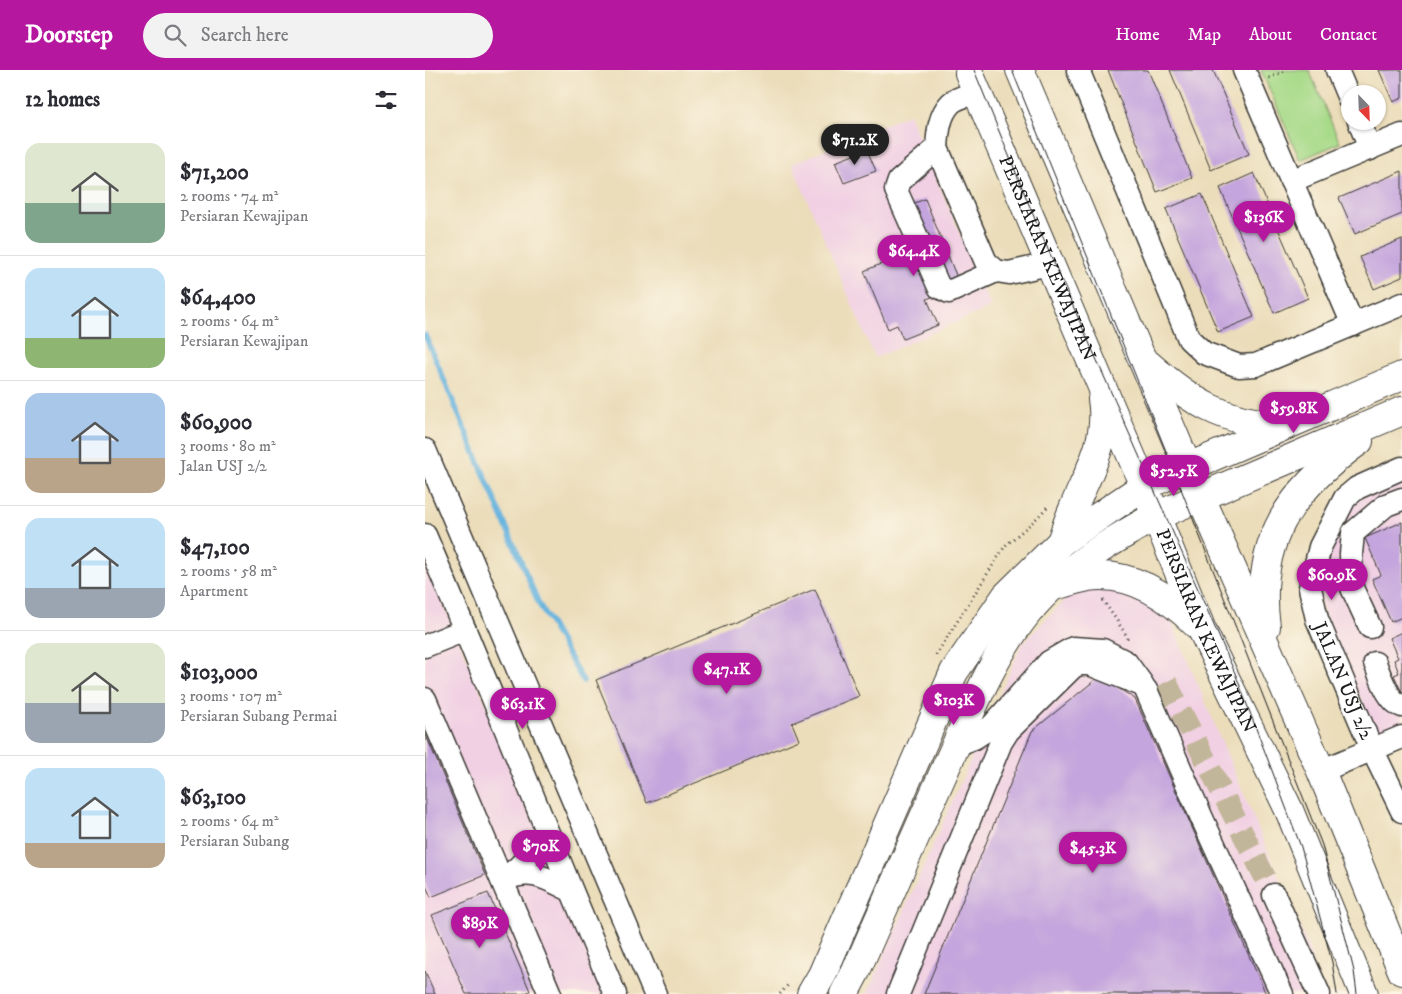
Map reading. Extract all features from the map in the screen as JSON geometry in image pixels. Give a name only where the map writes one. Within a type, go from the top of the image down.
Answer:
[{"type":"main road","points":[[1020,70],[1201,496],[1321,771],[1402,970]]},
{"type":"main road","name":"PERSIARAN KEWAJIPAN","points":[[973,82],[1144,486],[1202,630],[1289,810],[1365,994]]},
{"type":"main road","points":[[1143,359],[1169,383],[1208,408],[1231,418],[1258,424],[1285,425]]},
{"type":"main road","points":[[811,994],[822,975],[954,672],[1006,596],[1061,542],[1144,486],[1402,376]]},
{"type":"main road","points":[[1061,542],[1073,509],[1094,464],[1101,440],[1105,416],[1099,380]]},
{"type":"main road","points":[[844,994],[856,971],[985,680],[1022,620],[1052,586],[1087,558],[1123,534],[1156,516],[1399,412]]},
{"type":"main road","points":[[1270,654],[1264,610],[1263,580],[1267,558],[1276,532],[1307,484],[1331,461],[1399,412]]},
{"type":"main road","points":[[1052,586],[1089,577],[1121,577],[1159,594],[1180,608],[1202,630]]},
{"type":"street","points":[[1078,70],[1189,339],[1204,353],[1239,366],[1255,365],[1353,326],[1402,304]]},
{"type":"street","points":[[1244,70],[1353,326]]},
{"type":"street","points":[[1337,70],[1343,85]]},
{"type":"street","points":[[973,82],[951,103],[941,119],[937,148],[986,262],[996,271]]},
{"type":"street","points":[[1363,130],[1370,149]]},
{"type":"street","points":[[1291,181],[1402,135]]},
{"type":"street","points":[[937,148],[899,181],[896,190],[939,287],[949,292],[996,271],[1009,273],[1049,264]]},
{"type":"street","points":[[425,450],[655,994]]},
{"type":"street","name":"JALAN USJ 2/2","points":[[1402,468],[1357,488],[1345,498],[1320,547],[1310,588],[1317,619],[1372,749],[1402,810]]},
{"type":"street","points":[[1370,627],[1352,588],[1351,554],[1353,533],[1386,505],[1402,499]]},
{"type":"street","points":[[425,535],[546,832],[615,994]]},
{"type":"street","points":[[425,646],[465,630]]},
{"type":"street","points":[[956,746],[974,738],[991,727],[1049,662],[1073,648],[1103,650],[1126,662],[1146,690],[1282,994]]},
{"type":"street","points":[[1375,663],[1387,692],[1398,705],[1402,706]]},
{"type":"street","points":[[898,994],[1001,742],[1008,731],[1073,667],[1080,664],[1089,664],[1142,685]]},
{"type":"street","points":[[425,699],[550,994]]},
{"type":"street","points":[[1321,771],[1402,737]]},
{"type":"street","points":[[502,880],[517,870],[527,860],[546,832]]},
{"type":"street","points":[[502,880],[519,874],[528,874],[547,878],[571,890]]},
{"type":"street","points":[[1274,895],[1319,994]]},
{"type":"path","points":[[1265,79],[1287,70]]},
{"type":"path","points":[[1102,599],[1127,636],[1126,662]]},
{"type":"shaded area","points":[[909,114],[991,307],[875,358],[792,164]]},
{"type":"shaded area","points":[[1402,475],[1402,728],[1378,738],[1325,617],[1317,587],[1328,551],[1351,503]]},
{"type":"shaded area","points":[[425,561],[610,994],[425,994]]},
{"type":"shaded area","points":[[1090,586],[1117,586],[1165,606],[1310,952],[1315,994],[867,994],[1022,644],[1066,599]]},
{"type":"green space","points":[[1261,70],[1309,70],[1340,143],[1300,160]]},
{"type":"building","points":[[1108,70],[1148,70],[1192,178],[1157,192]]},
{"type":"building","points":[[1170,70],[1213,70],[1249,154],[1211,170]]},
{"type":"building","points":[[1379,70],[1402,70],[1402,98],[1393,102]]},
{"type":"building","points":[[867,150],[876,171],[844,183],[835,162]]},
{"type":"building","points":[[1402,171],[1402,214],[1355,234],[1339,198]]},
{"type":"building","points":[[1254,173],[1308,298],[1274,313],[1220,188]]},
{"type":"building","points":[[1202,194],[1254,317],[1218,332],[1166,209]]},
{"type":"building","points":[[925,199],[960,285],[927,299],[938,325],[903,339],[897,325],[888,329],[864,271],[919,248],[902,208]]},
{"type":"building","points":[[1402,239],[1402,277],[1374,289],[1360,257]]},
{"type":"building","points":[[1402,522],[1402,617],[1391,622],[1372,579],[1381,575],[1365,538]]},
{"type":"building","points":[[815,589],[859,696],[792,723],[799,740],[647,803],[596,680]]},
{"type":"building","points":[[1402,632],[1402,693],[1394,675],[1399,673],[1394,660],[1398,658],[1389,638]]},
{"type":"building","points":[[1100,676],[1135,699],[1266,994],[924,994],[1032,731]]},
{"type":"building","points":[[425,733],[485,875],[431,897],[425,884]]},
{"type":"building","points":[[488,893],[530,991],[523,994],[466,994],[432,915]]},
{"type":"building","points":[[425,971],[435,994],[425,994]]},
{"type":"waterway","points":[[425,335],[539,604],[583,681]]},
{"type":"tunnel","points":[[1166,682],[1274,895]]},
{"type":"tram line","points":[[974,70],[1039,229],[1235,673],[1301,847],[1332,962],[1337,994]]},
{"type":"tram line","points":[[1012,70],[1322,845],[1354,971],[1357,994]]}]
